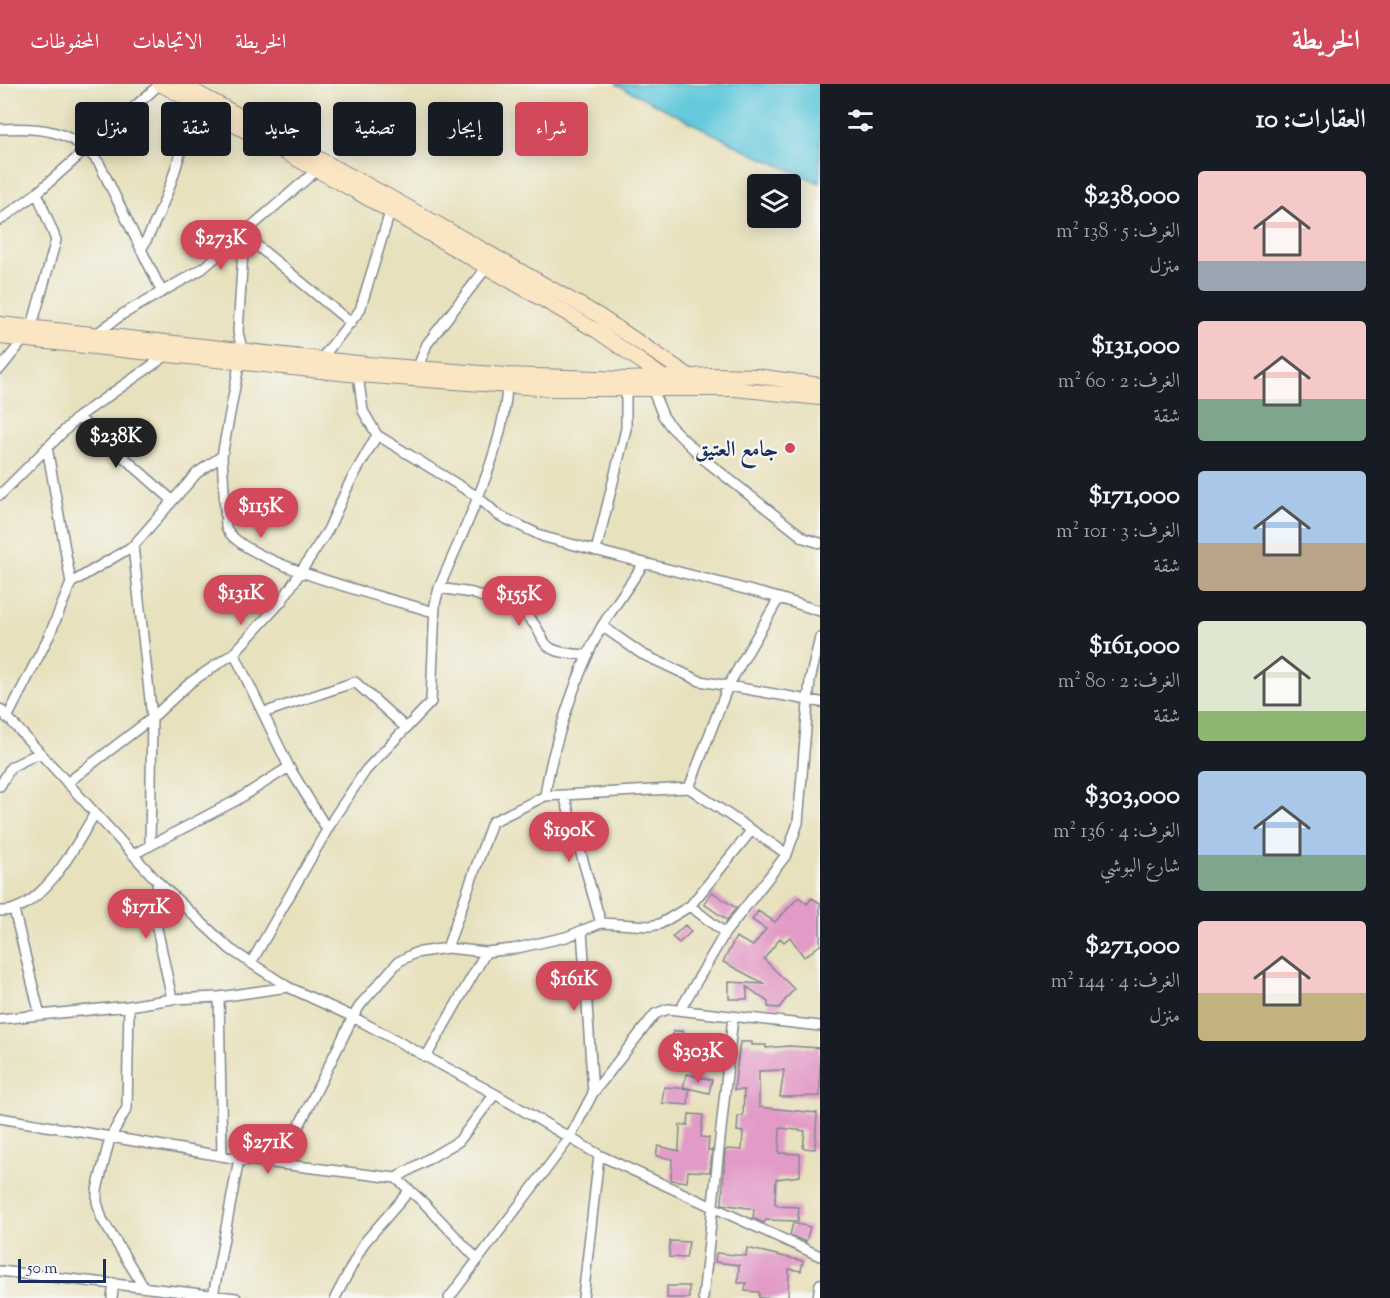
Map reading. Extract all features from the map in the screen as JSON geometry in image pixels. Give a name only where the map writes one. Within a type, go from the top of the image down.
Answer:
[{"type":"main road","points":[[160,84],[192,102]]},
{"type":"main road","points":[[182,84],[397,201],[598,315],[705,387]]},
{"type":"main road","points":[[231,123],[597,331],[678,389]]},
{"type":"main road","points":[[0,324],[96,334],[358,375],[507,386],[651,384],[678,389],[705,387],[768,391],[820,398]]},
{"type":"main road","points":[[0,338],[167,354],[321,359],[626,385]]},
{"type":"main road","points":[[626,351],[629,365],[626,385]]},
{"type":"main road","points":[[651,384],[665,378],[689,376],[758,376],[820,385]]},
{"type":"street","points":[[139,102],[160,84]]},
{"type":"street","points":[[0,129],[30,128],[58,132],[75,141]]},
{"type":"street","points":[[0,219],[37,194],[77,156]]},
{"type":"street","points":[[93,156],[99,163],[162,292]]},
{"type":"street","points":[[141,250],[158,221],[174,182],[181,156]]},
{"type":"street","points":[[96,334],[123,314],[202,269],[317,170]]},
{"type":"street","points":[[32,326],[56,240],[37,194]]},
{"type":"street","points":[[321,359],[360,310],[390,212]]},
{"type":"street","points":[[244,235],[351,323]]},
{"type":"street","points":[[244,235],[238,332],[241,356],[222,456],[226,527],[229,536],[238,543],[298,572],[434,612]]},
{"type":"street","points":[[418,367],[426,344],[487,267]]},
{"type":"street","points":[[0,369],[24,339]]},
{"type":"street","points":[[0,495],[78,417],[167,354]]},
{"type":"street","points":[[358,375],[359,399],[377,435],[478,497],[498,515],[544,537],[643,565],[779,598],[820,611]]},
{"type":"street","points":[[651,384],[667,421],[706,461],[804,538],[820,543]]},
{"type":"street","points":[[596,550],[626,429],[626,385]]},
{"type":"street","points":[[251,963],[327,829],[366,770],[431,702],[434,612],[439,588],[478,497],[504,415],[507,386]]},
{"type":"street","points":[[78,417],[172,500]]},
{"type":"street","points":[[67,783],[152,718],[191,682],[234,653],[281,602],[298,572],[328,530],[349,484],[377,435]]},
{"type":"street","points":[[7,718],[49,636],[71,583],[47,447]]},
{"type":"street","points":[[71,583],[133,546],[197,473],[222,456]]},
{"type":"street","points":[[133,546],[152,718],[150,846]]},
{"type":"street","points":[[545,796],[553,755],[588,655],[602,626],[643,565]]},
{"type":"street","points":[[439,588],[472,593],[520,610],[549,649],[556,653],[588,655]]},
{"type":"street","points":[[689,788],[728,686],[779,598]]},
{"type":"street","points":[[602,626],[642,654],[700,681],[820,702]]},
{"type":"street","points":[[680,1010],[725,933],[787,854],[798,823],[808,700],[820,638]]},
{"type":"street","points":[[234,653],[289,767],[327,829]]},
{"type":"street","points":[[262,713],[355,682],[406,728]]},
{"type":"street","points":[[0,709],[158,882],[230,949],[288,987],[353,1017],[495,1094],[599,1155],[820,1256]]},
{"type":"street","points":[[0,770],[39,753]]},
{"type":"street","points":[[0,786],[11,766]]},
{"type":"street","points":[[134,854],[237,800],[289,767]]},
{"type":"street","points":[[447,948],[492,822],[545,796],[689,788],[787,854]]},
{"type":"street","points":[[564,795],[601,923]]},
{"type":"street","points":[[0,911],[14,910],[58,873],[95,813]]},
{"type":"street","points":[[287,1164],[297,1130],[353,1017],[361,1004],[398,962],[415,953],[447,948],[486,951],[540,944],[601,923],[650,926],[660,924],[690,906],[752,830]]},
{"type":"street","points":[[158,882],[153,909],[172,999]]},
{"type":"street","points":[[690,906],[725,933]]},
{"type":"street","points":[[14,910],[40,1015]]},
{"type":"street","points":[[582,930],[593,1093]]},
{"type":"street","points":[[426,1057],[486,951]]},
{"type":"street","points":[[0,1019],[129,1006],[172,999],[219,997],[288,987]]},
{"type":"street","points":[[219,997],[222,1156]]},
{"type":"street","points":[[129,1006],[127,1108],[111,1138],[97,1190],[97,1202],[102,1219],[143,1286]]},
{"type":"street","points":[[449,1298],[569,1139],[593,1093],[655,1014],[668,1009],[820,1026]]},
{"type":"street","points":[[702,1298],[734,1017]]},
{"type":"street","points":[[396,1178],[459,1141],[495,1094]]},
{"type":"street","points":[[0,1118],[239,1159],[396,1178],[477,1259]]},
{"type":"street","points":[[583,1298],[599,1155]]},
{"type":"street","points":[[213,1296],[239,1159]]},
{"type":"street","points":[[335,1298],[364,1243],[410,1190]]},
{"type":"street","points":[[0,1271],[143,1286],[200,1296],[236,1298]]},
{"type":"street","points":[[112,1298],[114,1283]]},
{"type":"street","points":[[818,1298],[820,1284]]},
{"type":"water","points":[[616,84],[820,84],[820,183],[753,154]]},
{"type":"building","points":[[712,892],[736,908],[727,920],[704,904]]},
{"type":"building","points":[[799,897],[807,904],[812,898],[820,903],[820,945],[804,957],[790,937],[784,942],[780,938],[764,959],[794,989],[779,1008],[768,1007],[768,1002],[747,987],[747,999],[729,999],[729,982],[765,984],[723,962],[736,937],[753,946],[766,929],[752,920],[758,911],[775,922]]},
{"type":"building","points":[[685,925],[691,932],[679,943],[672,937]]},
{"type":"building","points":[[673,1031],[683,1031],[683,1036],[712,1037],[711,1059],[680,1058],[680,1045],[673,1044]]},
{"type":"building","points":[[740,1042],[766,1045],[766,1048],[789,1046],[820,1048],[820,1096],[780,1097],[784,1070],[759,1071],[759,1107],[817,1113],[815,1149],[803,1148],[805,1131],[780,1128],[779,1153],[800,1154],[800,1176],[776,1179],[775,1203],[778,1206],[799,1207],[798,1221],[766,1220],[764,1223],[753,1218],[754,1209],[722,1204],[725,1151],[727,1149],[742,1150],[743,1132],[737,1131],[738,1116],[743,1116],[744,1090],[734,1090]]},
{"type":"building","points":[[687,1074],[712,1080],[709,1093],[683,1087]]},
{"type":"building","points":[[664,1087],[689,1089],[688,1105],[662,1103]]},
{"type":"building","points":[[689,1114],[703,1115],[701,1137],[709,1138],[708,1150],[712,1150],[710,1172],[688,1171],[687,1182],[671,1180],[672,1159],[656,1156],[658,1146],[679,1151],[680,1125],[688,1125]]},
{"type":"building","points":[[793,1223],[810,1227],[806,1242],[790,1235]]},
{"type":"building","points":[[670,1241],[689,1242],[686,1258],[669,1257]]},
{"type":"building","points":[[747,1248],[803,1261],[801,1271],[789,1269],[788,1298],[759,1298],[759,1292],[745,1291],[746,1283],[738,1283],[739,1265],[715,1262],[716,1253],[746,1256]]},
{"type":"building","points":[[667,1286],[689,1286],[689,1298],[667,1298]]},
{"type":"place","name":"جامع العتيق","points":[[790,448]]}]
